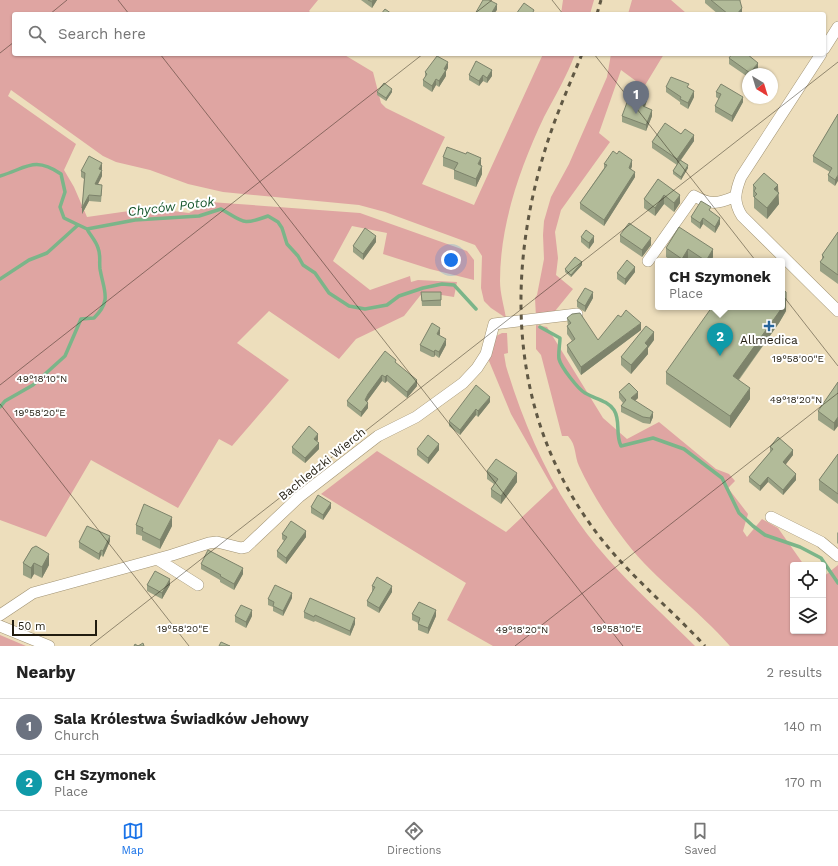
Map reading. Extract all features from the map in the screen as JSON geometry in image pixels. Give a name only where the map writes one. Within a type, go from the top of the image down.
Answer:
[{"type":"street","points":[[826,46],[838,27]]},
{"type":"street","points":[[784,258],[751,226],[736,208],[734,197],[741,177],[820,56]]},
{"type":"street","points":[[648,261],[694,196],[706,202],[718,203],[734,197]]},
{"type":"street","points":[[785,259],[838,311]]},
{"type":"street","name":"Bachledzki Wierch","points":[[0,615],[33,593],[213,542],[225,543],[241,548],[246,547],[299,497],[378,436],[416,417],[463,383],[477,368],[486,354],[494,324],[577,314]]},
{"type":"street","points":[[771,517],[821,542],[838,556]]},
{"type":"street","points":[[157,559],[198,585]]},
{"type":"street","points":[[0,626],[48,646]]},
{"type":"shaded area","points":[[0,0],[318,0],[309,11],[310,12],[12,12],[12,56],[346,56],[373,72],[381,103],[386,108],[445,137],[422,184],[474,205],[542,56],[574,56],[565,78],[535,136],[513,197],[501,260],[500,286],[506,318],[491,308],[484,301],[481,288],[482,256],[475,245],[385,212],[359,205],[223,192],[188,184],[150,170],[116,162],[103,156],[11,90],[8,96],[76,144],[64,170],[74,187],[87,217],[150,208],[189,213],[210,202],[360,213],[467,251],[474,260],[474,280],[430,269],[383,254],[387,233],[352,226],[333,261],[370,290],[410,276],[411,282],[418,280],[457,282],[454,297],[423,292],[404,316],[356,339],[339,359],[269,311],[237,343],[289,380],[232,446],[219,439],[178,508],[91,460],[46,537],[0,520]]},
{"type":"shaded area","points":[[563,0],[594,0],[591,12],[561,12]]},
{"type":"shaded area","points":[[632,0],[671,0],[685,12],[629,12]]},
{"type":"shaded area","points":[[611,56],[663,56],[644,87],[621,70],[599,133],[610,142],[561,210],[555,232],[558,258],[556,275],[573,289],[551,316],[536,317],[535,298],[537,295],[544,259],[544,221],[551,197],[569,164],[607,77]]},
{"type":"shaded area","points":[[536,325],[547,327],[603,418],[627,439],[659,422],[716,469],[729,474],[735,481],[728,488],[748,514],[743,531],[747,537],[762,519],[778,528],[802,562],[790,562],[790,634],[826,634],[826,575],[838,565],[838,646],[730,646],[650,570],[626,542],[600,505],[579,466],[571,440],[568,436],[562,436],[541,355],[536,349]]},
{"type":"shaded area","points":[[502,333],[507,333],[508,353],[504,354],[514,392],[534,443],[559,492],[589,537],[607,558],[639,592],[695,646],[493,646],[447,620],[466,583],[321,494],[377,451],[506,532],[553,488],[511,414],[489,361],[490,344],[496,336]]},
{"type":"shaded area","points":[[0,635],[26,646],[0,646]]},
{"type":"building","points":[[483,0],[489,0],[497,4],[492,12],[476,12]]},
{"type":"building","points":[[711,0],[740,0],[742,8],[739,12],[726,12]]},
{"type":"building","points":[[524,3],[534,10],[533,12],[517,12]]},
{"type":"building","points":[[437,56],[448,62],[444,69],[446,70],[439,81],[436,79],[432,86],[423,80],[427,74],[425,72]]},
{"type":"building","points":[[730,56],[749,56],[758,63],[754,68],[743,68],[729,58]]},
{"type":"building","points":[[476,61],[492,70],[487,78],[483,75],[479,81],[469,75]]},
{"type":"building","points":[[671,77],[689,84],[687,87],[694,91],[688,103],[680,99],[681,97],[666,87]]},
{"type":"building","points":[[384,83],[392,89],[386,98],[377,92]]},
{"type":"building","points":[[721,84],[742,96],[732,116],[715,106],[721,94],[716,92]]},
{"type":"building","points":[[632,89],[647,95],[643,106],[652,110],[646,125],[622,116]]},
{"type":"building","points":[[838,114],[838,175],[835,180],[828,175],[832,168],[813,156]]},
{"type":"building","points":[[665,123],[681,134],[685,129],[694,135],[677,159],[652,142]]},
{"type":"building","points":[[447,147],[466,154],[467,152],[481,158],[478,164],[482,166],[476,179],[454,170],[458,163],[443,157]]},
{"type":"building","points":[[613,151],[617,154],[619,151],[632,160],[629,168],[635,172],[604,220],[580,203],[607,165],[604,164]]},
{"type":"building","points":[[89,156],[102,163],[99,169],[102,170],[95,184],[102,185],[101,196],[89,195],[82,208],[85,173],[81,171]]},
{"type":"building","points":[[680,160],[688,165],[681,177],[673,171]]},
{"type":"building","points":[[764,173],[778,185],[774,189],[779,193],[767,208],[754,197],[757,194],[754,191],[756,188],[753,185]]},
{"type":"building","points":[[658,179],[680,195],[674,203],[664,195],[655,208],[644,199]]},
{"type":"building","points":[[701,201],[711,207],[709,210],[720,218],[715,227],[703,218],[700,223],[691,217]]},
{"type":"building","points":[[629,223],[651,238],[642,250],[620,235]]},
{"type":"building","points":[[679,227],[713,249],[708,258],[702,258],[688,249],[683,258],[681,258],[666,248]]},
{"type":"building","points":[[365,228],[376,236],[363,254],[353,246]]},
{"type":"building","points":[[586,230],[594,236],[589,243],[581,237]]},
{"type":"building","points":[[838,232],[838,275],[820,262],[824,257],[822,255]]},
{"type":"building","points":[[575,257],[582,262],[571,275],[565,269]]},
{"type":"building","points":[[627,260],[635,267],[625,279],[617,273]]},
{"type":"building","points":[[585,288],[593,292],[585,306],[577,301]]},
{"type":"building","points":[[421,292],[441,292],[441,300],[422,301]]},
{"type":"building","points":[[626,310],[641,323],[581,367],[567,345],[575,339],[567,326],[571,323],[567,318],[572,314],[580,313],[598,340],[618,315],[621,317]]},
{"type":"building","points":[[710,310],[780,310],[733,376],[750,388],[730,416],[666,372]]},
{"type":"building","points":[[432,323],[440,328],[437,334],[446,339],[439,352],[435,350],[434,352],[420,345]]},
{"type":"building","points":[[646,326],[654,332],[645,343],[648,346],[631,365],[621,357]]},
{"type":"building","points":[[385,351],[396,360],[395,362],[417,380],[407,392],[387,375],[385,377],[382,375],[368,394],[365,400],[368,403],[361,412],[347,401]]},
{"type":"building","points":[[838,382],[838,417],[834,423],[818,411]]},
{"type":"building","points":[[629,383],[638,392],[631,398],[653,412],[650,418],[643,417],[621,406],[626,400],[619,392]]},
{"type":"building","points":[[476,385],[490,397],[478,411],[476,409],[460,430],[449,421]]},
{"type":"building","points":[[309,426],[318,434],[314,439],[319,443],[305,458],[292,447]]},
{"type":"building","points":[[428,435],[439,444],[428,458],[417,449]]},
{"type":"building","points":[[778,437],[793,450],[783,462],[796,474],[783,490],[768,477],[760,486],[749,477],[773,449],[770,447]]},
{"type":"building","points":[[838,454],[838,494],[819,480]]},
{"type":"building","points":[[496,459],[517,473],[501,496],[491,489],[498,479],[487,471]]},
{"type":"building","points":[[318,495],[331,503],[323,515],[311,507]]},
{"type":"building","points":[[144,504],[172,517],[160,540],[142,531],[143,528],[136,525]]},
{"type":"building","points":[[291,521],[306,531],[286,558],[277,551],[287,537],[282,534]]},
{"type":"building","points":[[87,526],[110,536],[103,551],[101,550],[99,554],[79,542]]},
{"type":"building","points":[[36,546],[49,554],[42,567],[34,563],[31,568],[23,563],[32,548]]},
{"type":"building","points":[[208,550],[243,568],[234,584],[201,564]]},
{"type":"building","points":[[155,571],[170,579],[162,593],[147,585]]},
{"type":"building","points":[[377,577],[392,586],[379,608],[367,601],[375,587],[372,586]]},
{"type":"building","points":[[275,585],[292,593],[283,611],[273,606],[274,602],[268,599]]},
{"type":"building","points":[[310,598],[355,618],[350,631],[315,615],[314,617],[304,612]]},
{"type":"building","points":[[419,602],[436,610],[428,628],[418,624],[420,618],[412,614]]},
{"type":"building","points":[[241,605],[252,610],[246,622],[235,616]]},
{"type":"building","points":[[221,642],[230,646],[219,646]]},
{"type":"waterway","name":"Chyców Potok","points":[[0,176],[30,165],[44,166],[61,174],[65,192],[60,207],[64,218],[87,229],[135,220],[199,216],[221,209],[239,220],[247,222],[268,216],[278,222],[282,228],[287,244],[298,256],[303,265],[315,273],[329,293],[349,306],[365,309],[387,305],[399,296],[423,288],[442,284],[454,285],[476,309]]},
{"type":"waterway","points":[[0,279],[29,260],[47,253],[78,225]]},
{"type":"waterway","points":[[0,407],[5,401],[33,385],[65,356],[81,319],[94,318],[103,306],[105,301],[105,290],[100,269],[99,251],[87,229]]},
{"type":"waterway","name":"Chyców Potok","points":[[540,327],[560,338],[559,359],[574,383],[582,391],[604,402],[614,410],[617,419],[618,437],[621,446],[653,438],[684,449],[722,478],[739,513],[753,526],[765,535],[800,547],[821,558],[838,583]]},
{"type":"railway","points":[[598,12],[601,0]]},
{"type":"railway","points":[[581,56],[545,150],[532,199],[524,248],[521,297],[523,346],[531,393],[545,440],[566,485],[593,528],[605,544],[633,574],[705,646]]},
{"type":"place","name":"Sala Królestwa Świadków Jehowy","points":[[636,114]]},
{"type":"place","name":"Allmedica","points":[[769,326]]},
{"type":"place","name":"CH Szymonek","points":[[720,356]]}]
